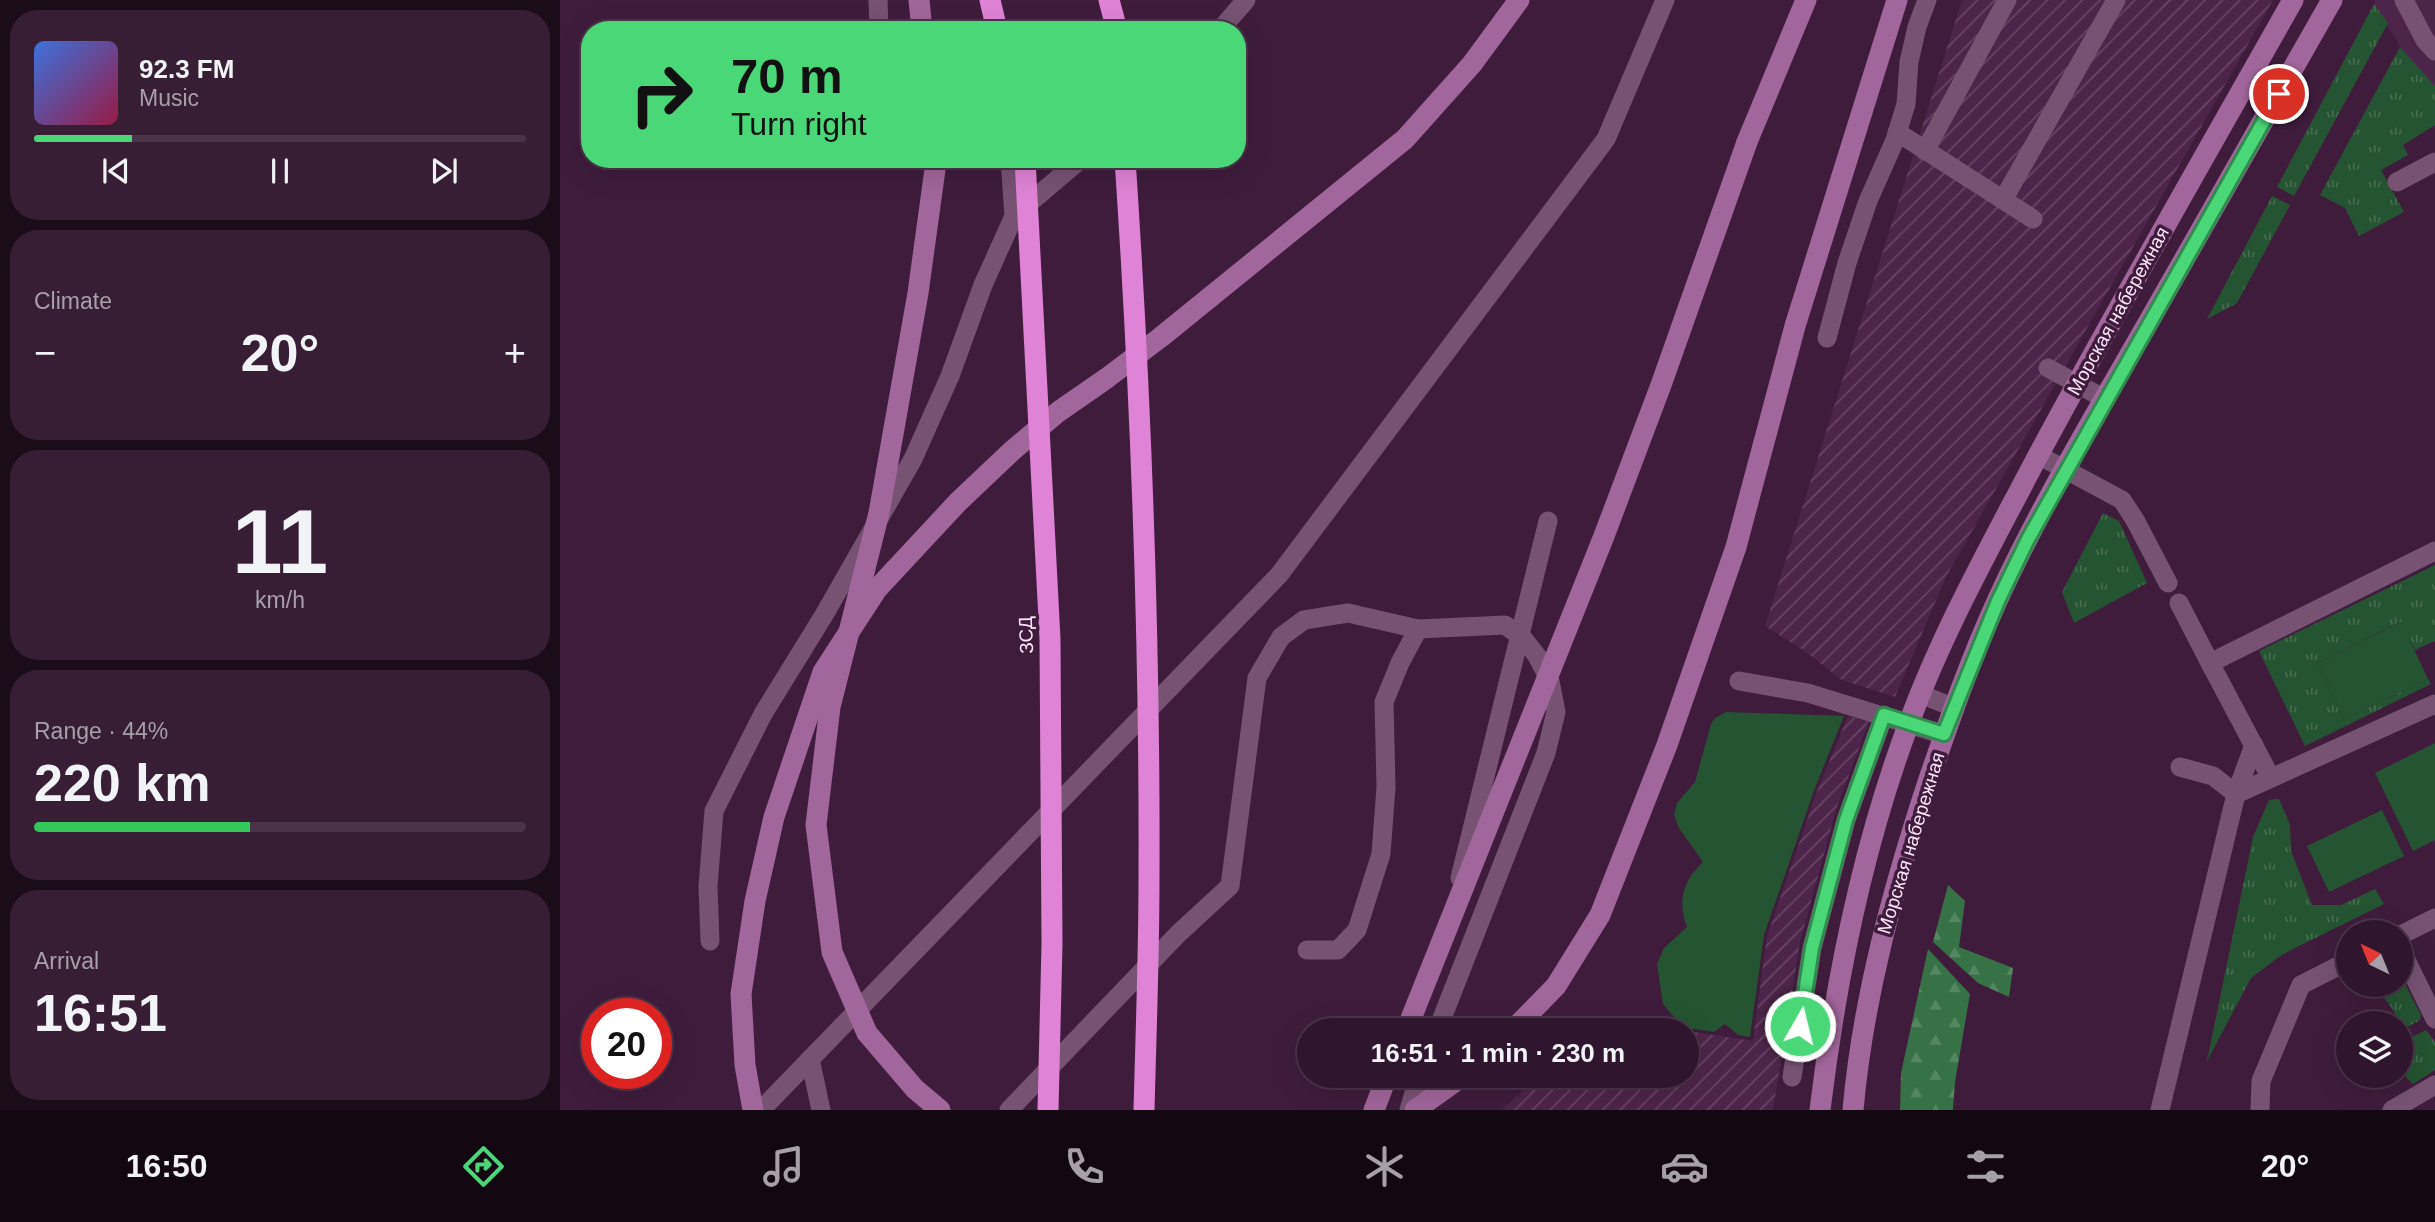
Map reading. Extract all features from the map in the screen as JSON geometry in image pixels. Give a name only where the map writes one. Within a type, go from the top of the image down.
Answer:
[{"type":"highway","points":[[990,0],[995,21]]},
{"type":"highway","points":[[1109,0],[1115,21]]},
{"type":"highway","name":"ЗСД","points":[[1026,168],[1050,639],[1052,944],[1048,1110]]},
{"type":"highway","points":[[1126,168],[1134,292],[1145,576],[1149,878],[1144,1110]]},
{"type":"main road","points":[[919,0],[921,21]]},
{"type":"main road","points":[[753,1110],[745,1065],[741,994],[755,901],[774,817],[824,672],[877,589],[958,502],[1013,450],[1058,412],[1161,337],[1405,139],[1472,64],[1519,0]]},
{"type":"main road","points":[[1411,1018],[1604,536],[1747,142],[1806,0]]},
{"type":"main road","points":[[1525,1018],[1556,986],[1600,915],[1667,745],[1736,547],[1795,326],[1897,0]]},
{"type":"main road","name":"Морская набережная","points":[[1820,1110],[1849,927],[1887,785],[1920,694],[1966,593],[2076,383],[2293,0]]},
{"type":"main road","name":"Морская набережная","points":[[1853,1110],[1865,1024],[1895,886],[1944,734],[1998,601],[2105,399],[2332,0]]},
{"type":"main road","points":[[935,168],[918,292],[879,513],[830,706],[816,825],[832,952],[867,1033],[915,1089],[940,1110]]},
{"type":"main road","points":[[1415,1110],[1446,1088]]},
{"type":"lane","points":[[878,0],[879,21]]},
{"type":"lane","points":[[982,0],[987,21]]},
{"type":"lane","points":[[1228,21],[1246,0]]},
{"type":"lane","points":[[761,1110],[1279,575],[1606,139],[1665,0]]},
{"type":"lane","points":[[1827,338],[1847,262],[1906,104],[1909,62],[1927,0]]},
{"type":"lane","points":[[1925,152],[2007,0]]},
{"type":"lane","points":[[2003,200],[2116,0]]},
{"type":"lane","points":[[2404,0],[2425,40],[2435,51]]},
{"type":"lane","points":[[1897,132],[2033,219]]},
{"type":"lane","points":[[2397,182],[2435,162]]},
{"type":"lane","points":[[1011,168],[1014,216]]},
{"type":"lane","points":[[710,941],[708,886],[714,811],[763,714],[824,615],[913,460],[950,376],[983,285],[1014,216],[1071,168]]},
{"type":"lane","points":[[2048,368],[2105,399]]},
{"type":"lane","points":[[2038,455],[2122,500],[2168,583]]},
{"type":"lane","points":[[1446,930],[1548,521]]},
{"type":"lane","points":[[2210,663],[2435,551]]},
{"type":"lane","points":[[2179,603],[2271,778]]},
{"type":"lane","points":[[1009,1110],[1178,934],[1230,886],[1258,678],[1281,637],[1304,620],[1348,613],[1418,629],[1505,625],[1523,638],[1538,656],[1550,681],[1556,712],[1546,753],[1442,1018]]},
{"type":"lane","points":[[1307,950],[1338,950],[1357,930],[1381,854],[1386,788],[1384,702],[1418,629]]},
{"type":"lane","points":[[1739,681],[1808,693],[1944,734]]},
{"type":"lane","points":[[1920,694],[1955,708]]},
{"type":"lane","points":[[2236,794],[2435,704]]},
{"type":"lane","points":[[1793,1077],[1812,948],[1846,820],[1884,715]]},
{"type":"lane","points":[[2160,1110],[2236,794],[2254,745]]},
{"type":"lane","points":[[2180,767],[2213,776],[2236,794]]},
{"type":"lane","points":[[2413,929],[2435,918]]},
{"type":"lane","points":[[2260,1110],[2261,1081],[2301,985],[2336,967]]},
{"type":"lane","points":[[2413,974],[2435,1019]]},
{"type":"lane","points":[[810,1059],[821,1110]]},
{"type":"lane","points":[[2392,1110],[2435,1085]]},
{"type":"lane","points":[[1409,1110],[1415,1088]]},
{"type":"shaded area","points":[[1962,0],[2273,0],[1946,577],[1895,697],[1842,680],[1806,652],[1765,626]]},
{"type":"shaded area","points":[[2375,0],[2435,0],[2435,86],[2405,54],[2374,4]]},
{"type":"shaded area","points":[[1848,716],[1869,722],[1837,807],[1800,942],[1773,1110],[1502,1110],[1526,1088],[1699,1088],[1699,1033],[1753,1041],[1767,936],[1817,791]]},
{"type":"green space","points":[[2374,4],[2388,23],[2294,196],[2277,187]]},
{"type":"green space","points":[[2400,47],[2435,86],[2435,125],[2403,145],[2408,155],[2381,170],[2404,212],[2359,236],[2345,208],[2320,195]]},
{"type":"green space","points":[[2272,196],[2290,205],[2237,303],[2207,319]]},
{"type":"green space","points":[[2103,513],[2119,521],[2147,583],[2074,623],[2062,592]]},
{"type":"green space","points":[[2435,565],[2435,641],[2415,650],[2400,622],[2317,663],[2344,719],[2428,679],[2431,684],[2305,746],[2259,651]]},
{"type":"green space","points":[[2401,622],[2428,679],[2344,719],[2317,663]]},
{"type":"green space","points":[[1726,712],[1844,716],[1815,788],[1764,935],[1750,1037],[1738,1035],[1725,1024],[1714,1032],[1699,1030],[1699,1018],[1675,1018],[1663,1004],[1657,964],[1664,948],[1687,927],[1682,900],[1687,884],[1703,862],[1679,828],[1674,815],[1677,803],[1695,782],[1715,718]]},
{"type":"green space","points":[[2435,743],[2435,840],[2413,851],[2375,773]]},
{"type":"green space","points":[[2279,799],[2290,825],[2291,851],[2312,905],[2341,905],[2375,889],[2384,904],[2352,920],[2336,920],[2336,928],[2283,954],[2251,978],[2207,1061],[2253,837],[2269,800]]},
{"type":"green space","points":[[2382,810],[2404,856],[2329,892],[2307,846]]},
{"type":"green space","points":[[1948,885],[1965,901],[1959,947],[2013,968],[2009,997],[1978,983],[1933,942]]},
{"type":"green space","points":[[1928,949],[1970,994],[1953,1110],[1900,1110],[1901,1073]]},
{"type":"green space","points":[[2384,998],[2412,998],[2421,1015],[2420,1020],[2413,1024],[2413,1011],[2393,1011]]},
{"type":"green space","points":[[2426,1030],[2435,1042],[2435,1070],[2413,1084],[2413,1036]]},
{"type":"route","points":[[1800,1026],[1812,948],[1846,820],[1884,715],[1944,734],[1998,601],[2028,539],[2279,94]]}]
